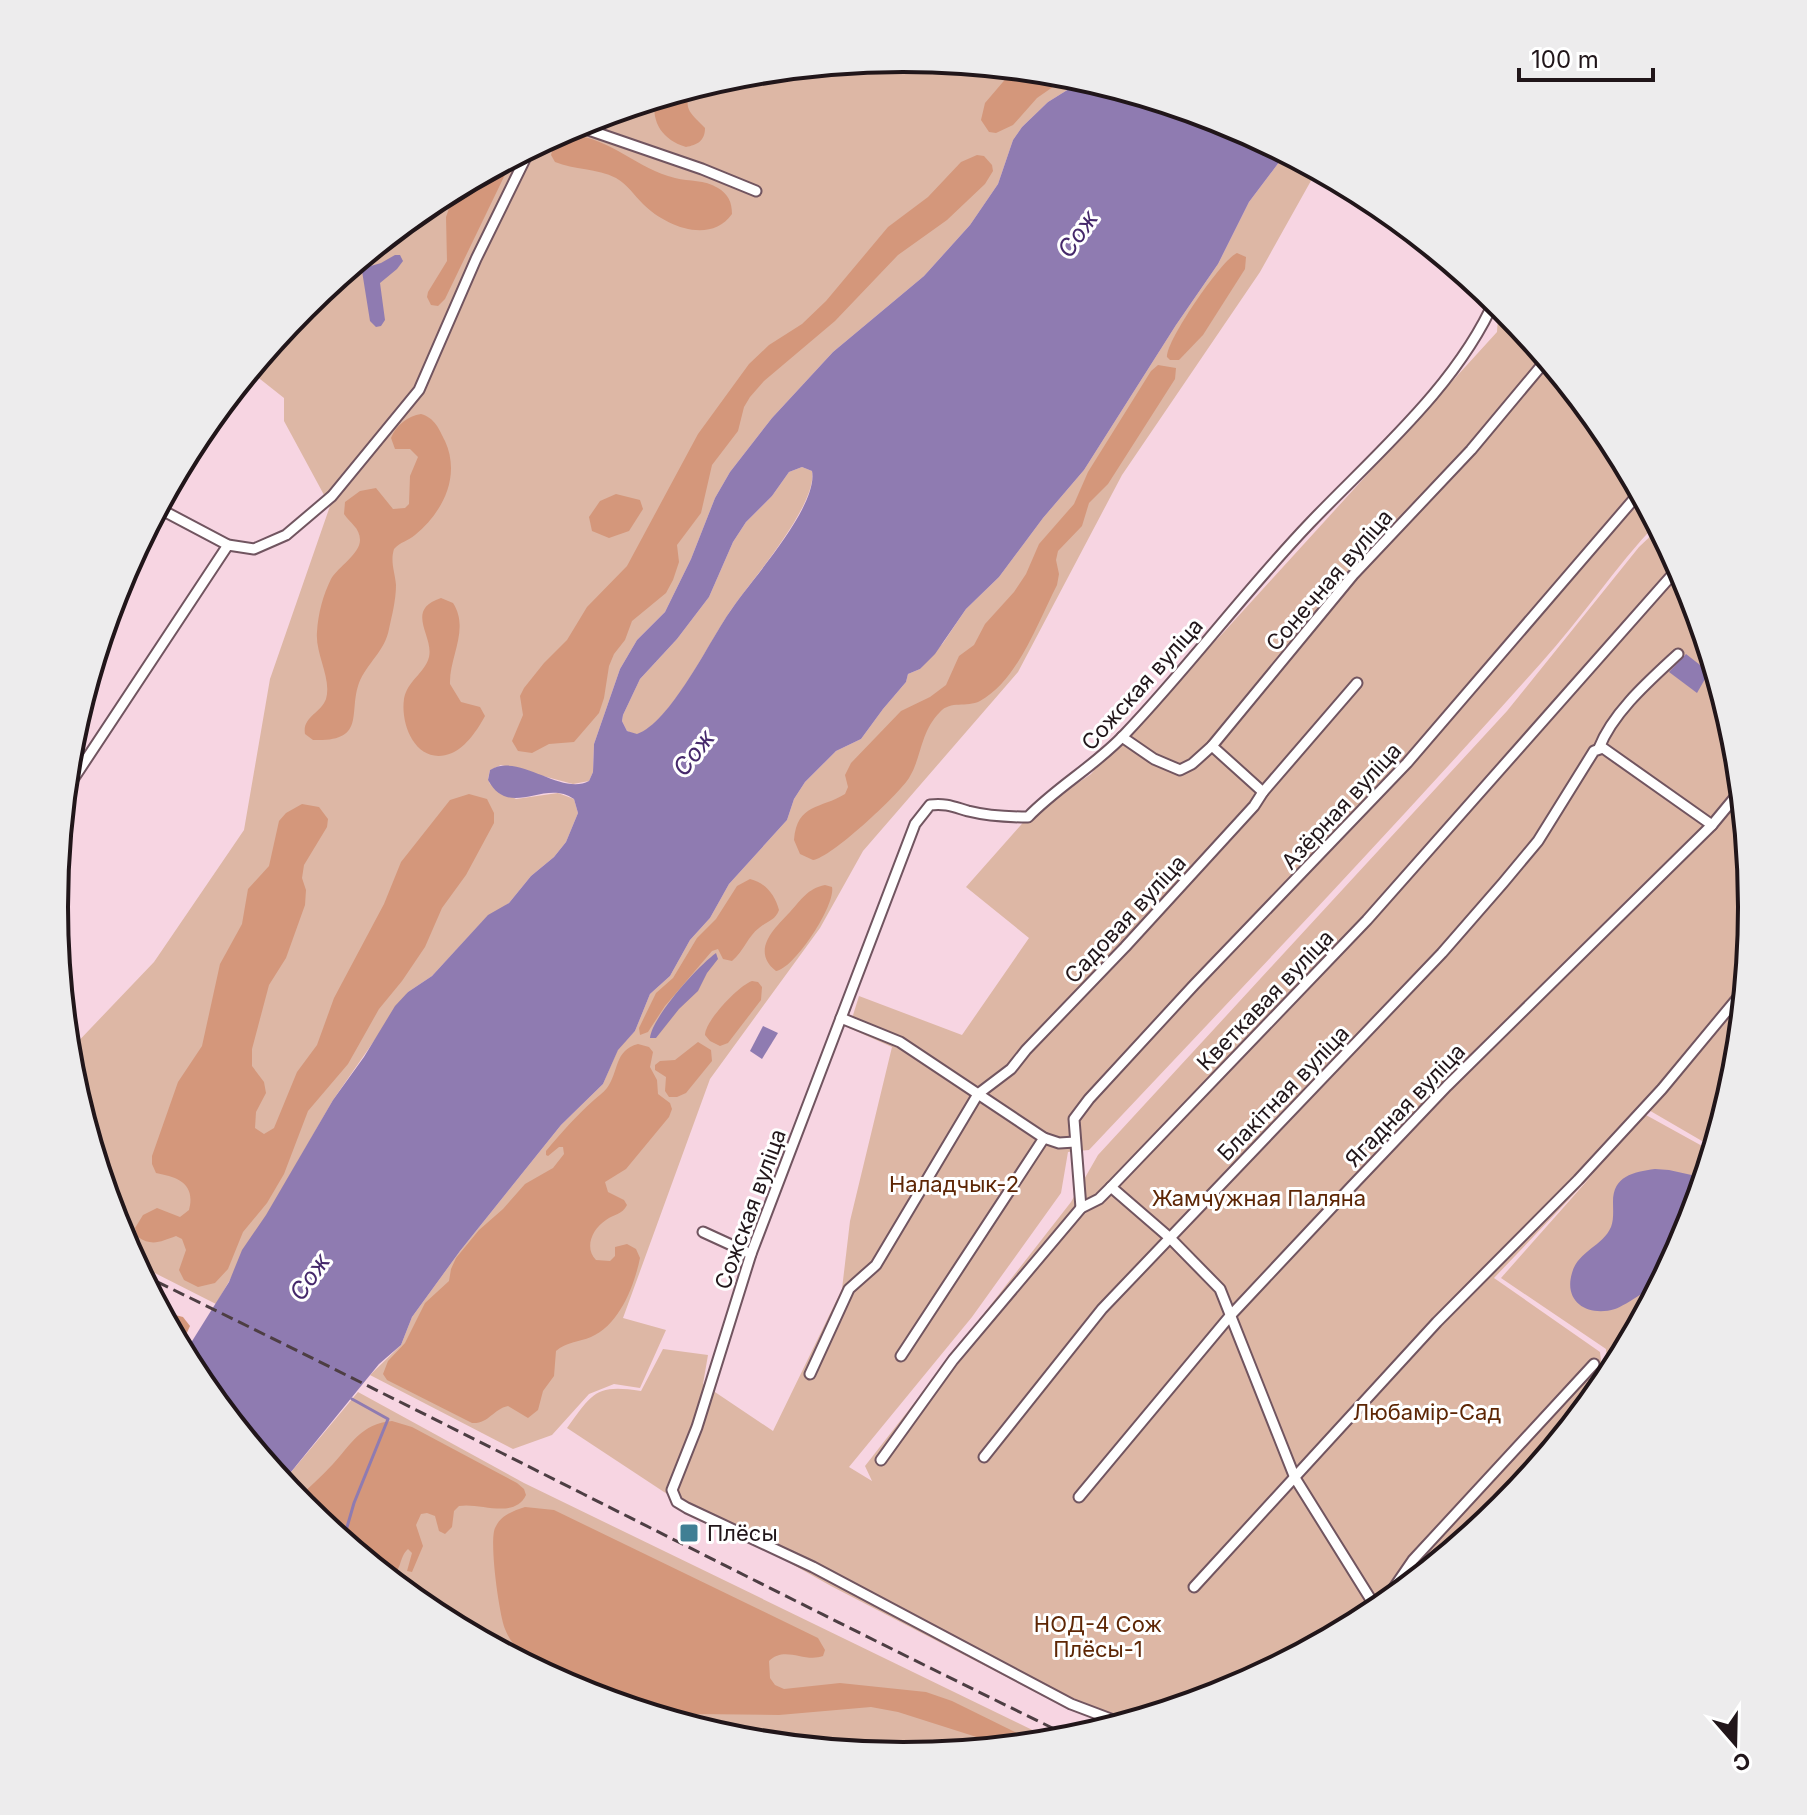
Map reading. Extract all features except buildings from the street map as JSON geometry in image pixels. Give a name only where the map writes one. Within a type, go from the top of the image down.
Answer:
[{"type":"street","points":[[594,132],[756,191]]},
{"type":"street","points":[[168,513],[228,545],[254,549],[286,535],[332,496],[419,390],[476,259],[523,164]]},
{"type":"street","name":"Сожская вуліца","points":[[1108,1718],[1071,1704],[813,1567],[677,1502],[672,1490],[697,1427],[751,1254],[915,824],[930,805],[946,802],[965,810],[1002,817],[1028,817],[1064,784],[1093,765],[1122,737],[1300,534],[1411,418],[1469,350],[1488,312]]},
{"type":"street","name":"Сонечная вуліца","points":[[1122,737],[1154,759],[1180,770],[1192,764],[1212,746],[1353,575],[1471,450],[1540,367]]},
{"type":"street","name":"Азёрная вуліца","points":[[1081,1208],[1074,1119],[1089,1099],[1407,763],[1633,501]]},
{"type":"street","points":[[80,768],[228,545]]},
{"type":"street","name":"Кветкавая вуліца","points":[[881,1460],[953,1360],[1081,1208],[1099,1199],[1111,1187],[1367,920],[1670,577]]},
{"type":"street","name":"Блакітная вуліца","points":[[984,1457],[1102,1309],[1442,953],[1503,883],[1538,841],[1606,733],[1678,654]]},
{"type":"street","name":"Садовая вуліца","points":[[978,1094],[1011,1069],[1190,877],[1357,683]]},
{"type":"street","points":[[1212,746],[1263,792]]},
{"type":"street","points":[[1599,748],[1712,825]]},
{"type":"street","name":"Ягадная вуліца","points":[[1079,1497],[1230,1316],[1447,1086],[1712,825],[1732,801]]},
{"type":"street","points":[[1194,1587],[1437,1322],[1589,1169],[1662,1089],[1733,1003]]},
{"type":"street","points":[[841,1018],[900,1042],[1044,1138],[1059,1143],[1075,1142]]},
{"type":"street","points":[[810,1374],[849,1289],[876,1265],[978,1094]]},
{"type":"street","points":[[901,1356],[1044,1138]]},
{"type":"street","points":[[1111,1187],[1170,1238],[1220,1289],[1295,1478],[1371,1600]]},
{"type":"street","points":[[703,1232],[751,1254]]},
{"type":"street","points":[[1400,1579],[1413,1560],[1594,1364]]},
{"type":"green space","points":[[904,72],[1013,79],[1069,89],[1048,102],[1022,127],[1013,140],[998,184],[970,225],[924,276],[833,352],[772,418],[730,472],[715,498],[691,559],[665,612],[637,640],[620,669],[594,744],[593,772],[589,781],[573,784],[501,765],[490,770],[490,784],[516,799],[558,793],[574,799],[578,813],[566,842],[509,903],[482,922],[432,976],[408,992],[333,1100],[216,1304],[152,1271],[112,1176],[96,1124],[79,1041],[154,962],[244,830],[270,679],[330,506],[284,421],[284,398],[258,378],[313,317],[353,279],[439,213],[534,158],[584,136],[687,100],[794,79]]},
{"type":"green space","points":[[1280,162],[1312,179],[1260,272],[1122,475],[1018,672],[863,851],[820,928],[710,1079],[623,1318],[666,1330],[640,1388],[614,1384],[589,1394],[552,1435],[513,1449],[370,1375],[401,1345],[412,1317],[460,1251],[561,1125],[603,1084],[618,1049],[635,1031],[650,994],[670,976],[690,940],[710,918],[729,884],[787,820],[794,799],[805,782],[836,751],[861,739],[906,682],[908,674],[920,669],[943,643],[966,609],[999,577],[1084,470],[1218,264],[1249,202]]},
{"type":"green space","points":[[1498,321],[1566,399],[1598,443],[1649,532],[1541,663],[1317,908],[1089,1150],[1068,1152],[1061,1193],[972,1317],[849,1467],[872,1481],[865,1466],[1071,1202],[1098,1155],[1507,711],[1651,535],[1695,639],[1711,691],[1732,798],[1739,908],[1737,962],[1732,1017],[1711,1124],[1705,1143],[1647,1109],[1624,1139],[1646,1115],[1704,1147],[1653,1277],[1607,1358],[1606,1349],[1501,1278],[1594,1173],[1494,1278],[1600,1352],[1602,1366],[1532,1458],[1494,1498],[1412,1570],[1321,1631],[1223,1679],[1172,1699],[1099,1720],[1068,1709],[831,1586],[664,1492],[567,1428],[583,1406],[604,1390],[641,1391],[663,1349],[708,1355],[703,1384],[773,1431],[842,1289],[850,1221],[892,1047],[849,1028],[859,996],[962,1035],[1029,938],[966,887],[1028,817],[1091,774],[1497,332]]},
{"type":"green space","points":[[802,467],[812,471],[811,486],[794,523],[729,613],[675,699],[650,728],[637,735],[627,731],[622,721],[623,715],[640,679],[677,639],[709,597],[733,542],[746,522],[772,496],[789,472]]},
{"type":"green space","points":[[358,1392],[524,1483],[1036,1732],[958,1741],[849,1741],[741,1727],[635,1699],[534,1657],[439,1602],[353,1536],[290,1474]]},
{"type":"shaded area","points":[[1006,78],[1054,86],[1037,98],[1013,125],[996,133],[989,132],[981,120],[985,103]]},
{"type":"shaded area","points":[[688,100],[692,115],[705,128],[704,136],[694,145],[686,147],[678,144],[660,129],[654,110]]},
{"type":"shaded area","points":[[586,137],[662,174],[713,185],[727,196],[732,214],[712,229],[688,229],[675,225],[652,212],[616,178],[555,162],[551,155],[552,150]]},
{"type":"shaded area","points":[[977,155],[984,156],[992,165],[993,171],[985,184],[947,220],[898,255],[835,321],[764,381],[750,397],[738,431],[712,465],[701,513],[677,545],[679,562],[673,580],[666,593],[632,621],[625,640],[614,654],[599,713],[574,742],[549,744],[532,753],[518,751],[512,741],[523,715],[520,696],[524,688],[567,640],[587,607],[627,566],[698,434],[749,364],[769,345],[802,324],[826,301],[888,227],[928,197],[961,162]]},
{"type":"shaded area","points":[[506,173],[445,299],[438,306],[431,305],[427,297],[447,261],[446,217],[450,206]]},
{"type":"shaded area","points":[[1237,253],[1246,257],[1245,269],[1203,335],[1179,360],[1170,360],[1167,357],[1169,348],[1184,319],[1219,270]]},
{"type":"shaded area","points":[[1158,365],[1176,368],[1175,379],[1108,484],[1089,503],[1082,526],[1058,551],[1057,585],[1016,665],[993,692],[980,701],[949,706],[940,712],[925,736],[909,778],[864,825],[822,857],[813,860],[800,854],[794,840],[800,819],[812,809],[845,794],[848,787],[845,775],[851,763],[901,711],[946,685],[959,656],[974,645],[985,624],[1026,574],[1039,544],[1074,504],[1088,472],[1151,371]]},
{"type":"shaded area","points":[[421,414],[436,424],[445,441],[451,467],[450,480],[434,516],[394,549],[396,591],[389,629],[384,644],[359,683],[352,724],[341,736],[313,740],[305,734],[306,723],[324,704],[327,691],[317,640],[320,612],[331,579],[356,550],[360,540],[357,529],[344,514],[345,502],[360,491],[376,488],[393,509],[405,508],[409,504],[410,476],[418,457],[410,449],[395,449],[391,438],[403,422]]},
{"type":"shaded area","points":[[616,494],[640,500],[643,509],[629,531],[609,538],[592,531],[589,517],[600,501]]},
{"type":"shaded area","points":[[441,598],[453,603],[460,623],[450,684],[461,702],[480,707],[485,716],[462,747],[440,756],[430,754],[414,742],[405,721],[404,699],[429,657],[422,616],[424,609]]},
{"type":"shaded area","points":[[469,794],[487,799],[494,813],[494,823],[466,875],[442,908],[425,947],[379,1009],[348,1064],[308,1111],[284,1174],[267,1203],[243,1232],[228,1269],[215,1283],[198,1287],[184,1280],[179,1270],[186,1250],[182,1239],[176,1236],[148,1242],[138,1237],[135,1228],[143,1215],[157,1208],[180,1217],[189,1210],[190,1193],[187,1187],[178,1179],[156,1173],[152,1156],[178,1082],[202,1046],[220,964],[242,924],[248,889],[269,866],[279,821],[302,804],[319,807],[328,819],[327,827],[304,865],[305,905],[286,958],[269,985],[252,1049],[252,1066],[264,1082],[266,1093],[256,1112],[255,1128],[264,1134],[274,1128],[297,1072],[317,1045],[334,998],[384,904],[401,862],[450,800]]},
{"type":"shaded area","points":[[750,879],[769,890],[779,910],[777,914],[755,931],[732,961],[723,959],[718,949],[712,951],[665,1006],[648,1032],[640,1035],[639,1028],[656,993],[673,978],[697,938],[716,919],[737,886]]},
{"type":"shaded area","points":[[825,885],[832,887],[831,896],[821,921],[793,960],[776,971],[765,955],[768,940],[805,895]]},
{"type":"shaded area","points":[[752,981],[762,987],[761,1000],[728,1043],[720,1046],[710,1041],[705,1035],[710,1021],[731,997]]},
{"type":"shaded area","points":[[698,1042],[711,1050],[712,1061],[686,1093],[669,1097],[665,1091],[666,1077],[655,1070],[655,1065],[660,1061],[675,1060]]},
{"type":"shaded area","points":[[638,1044],[649,1047],[653,1052],[650,1067],[657,1080],[658,1094],[670,1103],[672,1109],[669,1117],[626,1169],[605,1182],[608,1192],[624,1200],[627,1205],[597,1228],[590,1244],[592,1255],[596,1260],[610,1261],[615,1256],[615,1247],[627,1244],[636,1249],[640,1258],[624,1304],[610,1324],[591,1337],[556,1351],[554,1376],[543,1391],[538,1410],[528,1418],[508,1406],[483,1421],[472,1423],[387,1380],[383,1374],[388,1361],[405,1343],[425,1303],[449,1281],[456,1258],[525,1184],[553,1168],[564,1154],[563,1147],[548,1156],[546,1151],[607,1088],[625,1051]]},
{"type":"shaded area","points":[[175,1315],[183,1317],[190,1326],[186,1335],[180,1325]]},
{"type":"shaded area","points":[[392,1421],[412,1427],[517,1483],[526,1495],[513,1507],[459,1506],[454,1511],[452,1527],[445,1534],[439,1531],[435,1516],[421,1514],[416,1525],[423,1546],[412,1572],[407,1571],[412,1553],[408,1549],[397,1571],[353,1536],[306,1490],[358,1436],[381,1423]]},
{"type":"shaded area","points":[[525,1507],[554,1510],[818,1638],[825,1650],[823,1656],[782,1654],[769,1661],[770,1678],[775,1685],[784,1689],[840,1683],[926,1692],[952,1701],[1020,1735],[982,1739],[898,1712],[871,1707],[779,1715],[696,1714],[635,1699],[584,1679],[517,1648],[509,1638],[498,1594],[493,1548],[495,1528],[508,1514]]},
{"type":"water","name":"Сож","points":[[1069,89],[1172,116],[1280,162],[1249,202],[1218,264],[1084,470],[999,577],[966,609],[935,654],[920,669],[908,674],[906,682],[861,739],[836,751],[805,782],[794,799],[787,820],[729,884],[710,918],[690,940],[670,976],[650,994],[635,1031],[618,1050],[603,1084],[561,1125],[460,1251],[412,1317],[401,1345],[379,1364],[290,1474],[241,1416],[191,1343],[229,1282],[242,1250],[333,1100],[395,1006],[408,992],[432,976],[488,915],[509,903],[566,842],[578,813],[574,799],[551,793],[506,797],[488,780],[490,770],[514,766],[566,783],[589,781],[593,772],[594,744],[620,669],[637,640],[665,612],[691,559],[715,498],[730,472],[772,418],[833,352],[924,276],[970,225],[998,184],[1013,140],[1048,102]],"holes":[[[802,467],[812,471],[811,486],[794,524],[729,613],[675,699],[650,727],[637,734],[627,731],[622,721],[623,715],[640,679],[677,639],[709,597],[733,542],[746,522],[772,496],[789,472]]]},
{"type":"water","points":[[395,255],[400,255],[403,261],[380,283],[385,320],[376,327],[370,321],[362,272]]},
{"type":"water","points":[[1686,654],[1704,668],[1706,676],[1697,693],[1669,672]]},
{"type":"water","points":[[716,953],[718,959],[698,991],[656,1038],[650,1038],[667,1005]]},
{"type":"water","points":[[763,1026],[778,1033],[762,1059],[750,1051]]},
{"type":"water","points":[[1655,1169],[1695,1176],[1645,1291],[1615,1309],[1588,1309],[1575,1300],[1571,1292],[1572,1273],[1580,1259],[1611,1227],[1616,1186],[1626,1177]]},
{"type":"waterway","points":[[346,1530],[388,1419],[352,1399]]},
{"type":"railway","points":[[157,1282],[1055,1729]]},
{"type":"place","name":"Плёсы","points":[[689,1533]]},
{"type":"park label","name":"Наладчык-2","points":[[954,1184]]},
{"type":"park label","name":"Жамчужная Паляна","points":[[1259,1198]]},
{"type":"park label","name":"Любамір-Сад","points":[[1427,1412]]},
{"type":"park label","name":"НОД-4 Сож Плёсы-1","points":[[1098,1636]]}]
